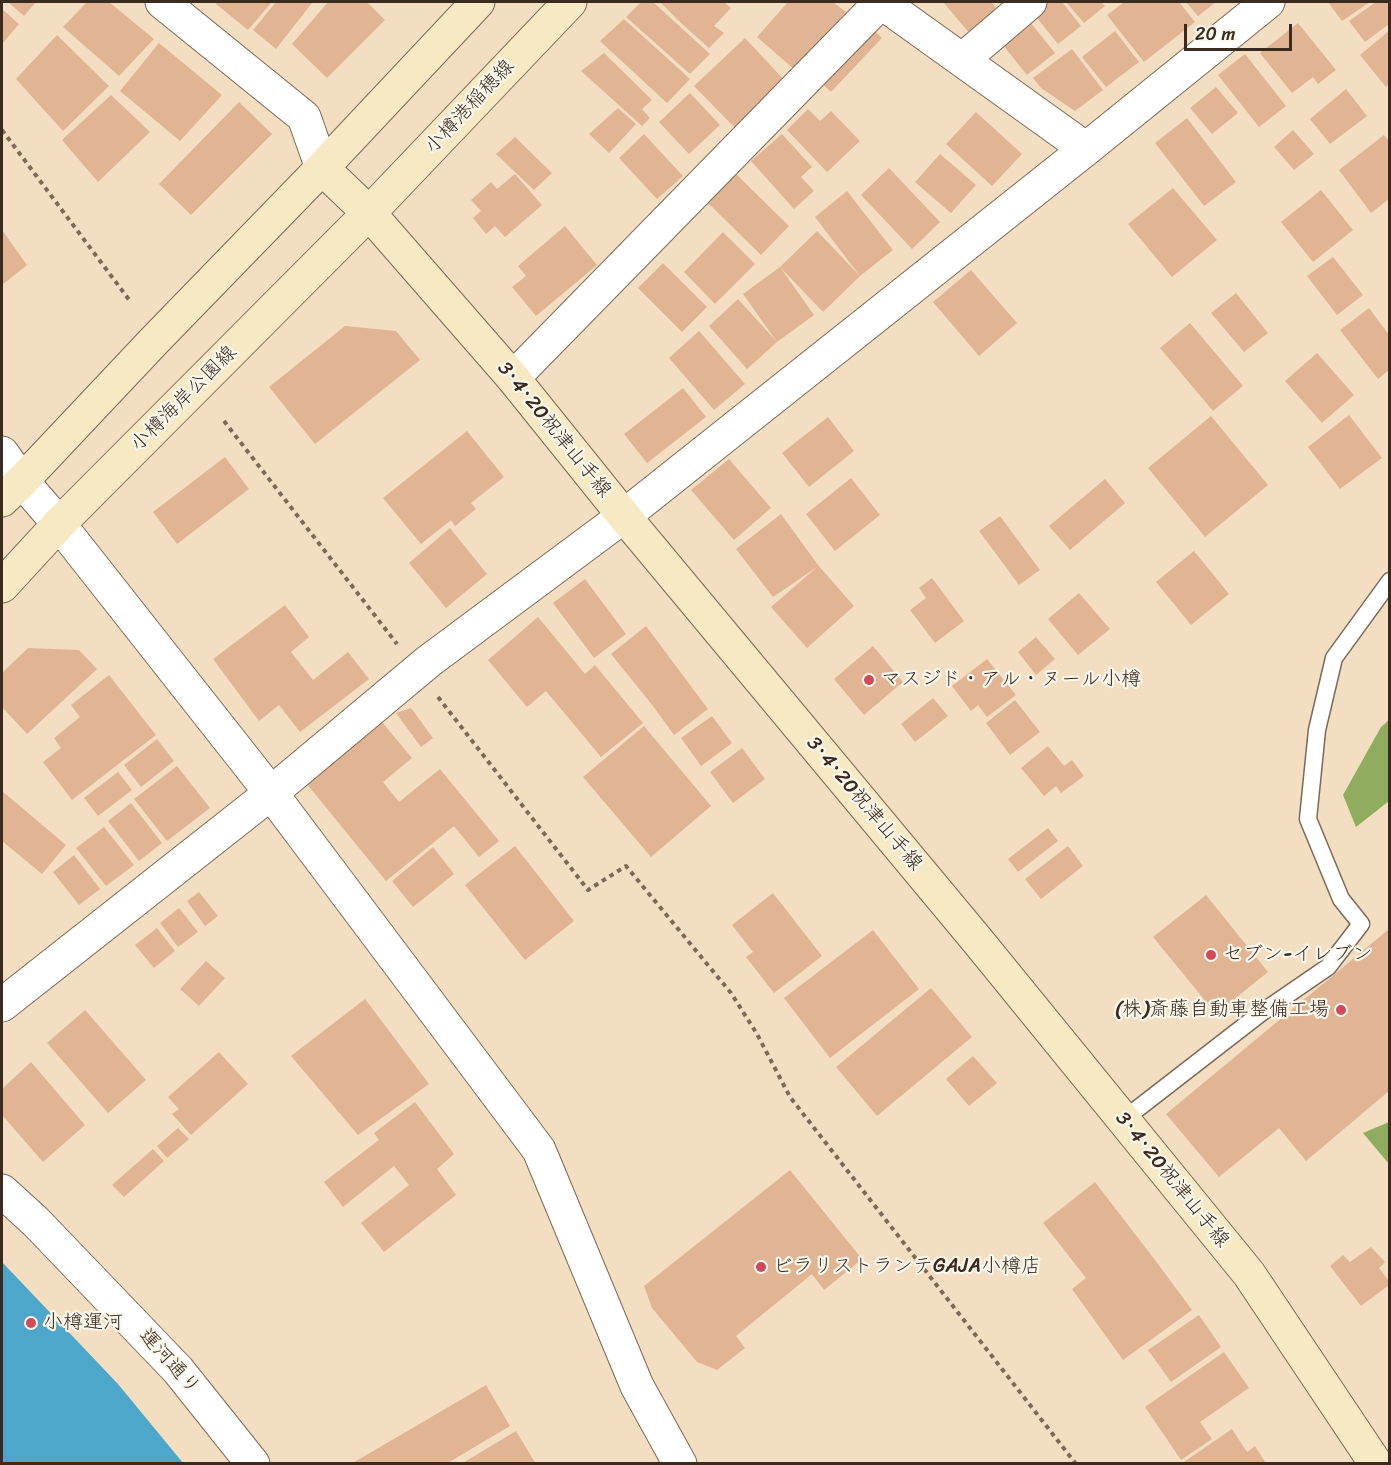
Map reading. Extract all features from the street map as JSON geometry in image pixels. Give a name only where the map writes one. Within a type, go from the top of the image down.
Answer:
[{"type":"main road","points":[[12,490],[322,168],[478,2]]},
{"type":"main road","name":"小樽港稲穂線","points":[[369,213],[570,2]]},
{"type":"main road","name":"3･4･20祝津山手線","points":[[322,168],[369,213],[513,378],[624,516],[977,940],[1249,1274],[1376,1464]]},
{"type":"main road","name":"小樽海岸公園線","points":[[2,586],[59,524],[369,213]]},
{"type":"street","points":[[162,2],[304,117],[322,168]]},
{"type":"street","points":[[513,378],[881,2],[1086,149]]},
{"type":"street","points":[[962,60],[1030,2]]},
{"type":"street","points":[[2,1005],[272,793],[444,649],[624,516],[1268,2]]},
{"type":"street","points":[[2,453],[12,490],[59,524],[272,793],[539,1150],[637,1386],[680,1464]]},
{"type":"street","name":"運河通り","points":[[2,1191],[36,1222],[178,1370],[253,1464]]},
{"type":"lane","points":[[1123,1120],[1261,1013],[1328,967],[1361,924],[1341,899],[1308,819],[1317,730],[1334,658],[1389,581]]},
{"type":"path","points":[[2,130],[130,301]]},
{"type":"path","points":[[224,422],[588,890],[626,866],[731,993],[757,1034],[790,1097],[1076,1464]]},
{"type":"green space","points":[[1389,720],[1389,801],[1356,827],[1343,795],[1381,727]]},
{"type":"green space","points":[[1389,1122],[1389,1164],[1363,1133]]},
{"type":"water","name":"小樽運河","points":[[2,1262],[118,1384],[183,1463],[2,1463]]},
{"type":"building","points":[[8,2],[36,2],[24,16]]},
{"type":"building","points":[[87,2],[109,2],[154,39],[119,76],[63,27]]},
{"type":"building","points":[[218,2],[272,2],[248,30],[216,4]]},
{"type":"building","points":[[276,2],[312,3],[276,49],[253,30]]},
{"type":"building","points":[[328,2],[367,2],[385,20],[327,78],[292,44]]},
{"type":"building","points":[[641,2],[653,2],[710,54],[690,74],[626,17]]},
{"type":"building","points":[[660,2],[724,2],[731,8],[714,26],[724,33],[709,48]]},
{"type":"building","points":[[788,2],[833,2],[846,12],[795,70],[757,37]]},
{"type":"building","points":[[943,2],[991,2],[999,12],[971,35]]},
{"type":"building","points":[[1038,2],[1062,2],[1081,26],[1058,44],[1037,18],[1034,22],[1026,12]]},
{"type":"building","points":[[1066,2],[1101,2],[1105,6],[1084,23]]},
{"type":"building","points":[[1124,2],[1179,2],[1195,22],[1144,62],[1107,15]]},
{"type":"building","points":[[1186,2],[1216,2],[1198,16]]},
{"type":"building","points":[[1328,2],[1370,2],[1342,21]]},
{"type":"building","points":[[1376,2],[1389,2],[1389,24],[1365,42],[1349,21]]},
{"type":"building","points":[[2,9],[19,24],[2,44]]},
{"type":"building","points":[[624,19],[690,79],[667,103],[600,41]]},
{"type":"building","points":[[1030,22],[1055,53],[1027,75],[1002,44]]},
{"type":"building","points":[[1298,23],[1336,70],[1318,84],[1313,77],[1292,93],[1260,53]]},
{"type":"building","points":[[869,25],[882,38],[831,92],[817,79]]},
{"type":"building","points":[[1115,31],[1139,62],[1106,87],[1082,57]]},
{"type":"building","points":[[1389,31],[1389,84],[1386,87],[1360,55]]},
{"type":"building","points":[[57,35],[109,86],[63,131],[16,79]]},
{"type":"building","points":[[745,38],[787,83],[737,130],[694,86]]},
{"type":"building","points":[[159,43],[222,95],[180,141],[120,91]]},
{"type":"building","points":[[1072,49],[1103,90],[1075,111],[1041,88],[1033,78]]},
{"type":"building","points":[[604,53],[652,100],[642,109],[650,118],[642,126],[581,71]]},
{"type":"building","points":[[1245,54],[1286,106],[1259,127],[1218,75]]},
{"type":"building","points":[[1216,87],[1238,113],[1212,134],[1190,108]]},
{"type":"building","points":[[1346,89],[1367,116],[1330,144],[1310,119]]},
{"type":"building","points":[[690,93],[720,125],[689,154],[659,122]]},
{"type":"building","points":[[111,95],[150,132],[98,182],[62,140]]},
{"type":"building","points":[[239,102],[272,134],[191,215],[159,184]]},
{"type":"building","points":[[618,108],[636,124],[609,153],[589,134]]},
{"type":"building","points":[[808,109],[820,121],[831,111],[860,141],[827,172],[787,130]]},
{"type":"building","points":[[976,112],[1022,154],[992,186],[946,144]]},
{"type":"building","points":[[1187,118],[1236,182],[1204,206],[1155,143]]},
{"type":"building","points":[[1293,130],[1314,154],[1294,170],[1274,147]]},
{"type":"building","points":[[644,134],[683,176],[657,199],[619,158]]},
{"type":"building","points":[[782,134],[812,167],[801,177],[814,191],[794,209],[751,161]]},
{"type":"building","points":[[1384,135],[1389,142],[1389,199],[1371,213],[1339,170]]},
{"type":"building","points":[[515,137],[552,173],[534,190],[496,154]]},
{"type":"building","points":[[940,154],[976,185],[951,213],[915,182]]},
{"type":"building","points":[[889,168],[940,222],[912,249],[861,195]]},
{"type":"building","points":[[735,173],[789,226],[761,255],[707,202]]},
{"type":"building","points":[[515,174],[542,205],[505,237],[495,226],[486,234],[473,218],[481,211],[471,200],[491,182],[497,189]]},
{"type":"building","points":[[1173,188],[1217,240],[1172,277],[1128,224]]},
{"type":"building","points":[[1321,190],[1353,230],[1313,262],[1281,222]]},
{"type":"building","points":[[847,191],[893,250],[860,276],[815,217]]},
{"type":"building","points":[[565,226],[597,265],[536,316],[512,287],[526,276],[518,266]]},
{"type":"building","points":[[2,230],[27,265],[2,285]]},
{"type":"building","points":[[817,231],[860,276],[823,312],[780,267]]},
{"type":"building","points":[[723,232],[755,264],[715,304],[684,272]]},
{"type":"building","points":[[1333,257],[1363,295],[1337,315],[1307,276]]},
{"type":"building","points":[[663,263],[707,307],[682,332],[638,288]]},
{"type":"building","points":[[780,267],[814,315],[777,342],[743,294]]},
{"type":"building","points":[[971,270],[1017,323],[979,356],[933,302]]},
{"type":"building","points":[[1236,293],[1268,333],[1244,352],[1211,313]]},
{"type":"building","points":[[738,299],[777,342],[747,369],[709,326]]},
{"type":"building","points":[[1369,308],[1389,335],[1389,370],[1378,379],[1340,330]]},
{"type":"building","points":[[1190,323],[1243,386],[1213,411],[1160,348]]},
{"type":"building","points":[[345,326],[396,331],[420,360],[315,444],[269,387]]},
{"type":"building","points":[[699,331],[745,384],[714,410],[669,358]]},
{"type":"building","points":[[1317,353],[1354,395],[1322,423],[1285,381]]},
{"type":"building","points":[[683,388],[706,417],[647,463],[624,434]]},
{"type":"building","points":[[1349,415],[1382,458],[1340,489],[1308,447]]},
{"type":"building","points":[[1211,416],[1268,485],[1205,537],[1148,468]]},
{"type":"building","points":[[828,417],[854,451],[809,487],[782,453]]},
{"type":"building","points":[[467,431],[504,477],[471,503],[476,509],[455,526],[451,520],[421,544],[383,498]]},
{"type":"building","points":[[225,457],[249,489],[177,544],[153,512]]},
{"type":"building","points":[[729,459],[771,508],[734,540],[691,490]]},
{"type":"building","points":[[851,478],[880,515],[835,551],[806,514]]},
{"type":"building","points":[[1105,479],[1125,503],[1070,550],[1049,526]]},
{"type":"building","points":[[781,514],[818,565],[854,606],[807,648],[771,607],[817,567],[773,597],[736,549]]},
{"type":"building","points":[[1000,516],[1040,570],[1019,585],[979,531]]},
{"type":"building","points":[[450,528],[487,574],[446,608],[409,563]]},
{"type":"building","points":[[1194,551],[1229,594],[1191,625],[1156,582]]},
{"type":"building","points":[[932,578],[964,621],[935,643],[910,610],[926,598],[919,588]]},
{"type":"building","points":[[585,579],[626,634],[594,658],[553,603]]},
{"type":"building","points":[[1079,593],[1110,629],[1078,655],[1048,619]]},
{"type":"building","points":[[285,605],[309,637],[291,652],[313,680],[348,652],[369,679],[300,732],[279,705],[259,721],[213,659]]},
{"type":"building","points":[[538,617],[585,674],[595,665],[643,723],[601,757],[546,691],[527,707],[488,660]]},
{"type":"building","points":[[646,626],[708,709],[674,735],[611,654]]},
{"type":"building","points":[[1036,637],[1055,659],[1036,675],[1018,652]]},
{"type":"building","name":"マスジド・アル・ヌール小樽","points":[[873,646],[903,682],[864,715],[834,679]]},
{"type":"building","points":[[28,648],[79,650],[97,669],[27,734],[2,707],[2,673]]},
{"type":"building","points":[[987,659],[1016,695],[987,717],[978,705],[971,711],[952,686]]},
{"type":"building","points":[[109,675],[156,735],[72,800],[43,762],[61,748],[54,738],[80,717],[71,705]]},
{"type":"building","points":[[933,698],[948,716],[915,742],[901,724]]},
{"type":"building","points":[[1015,700],[1040,732],[1010,755],[986,723]]},
{"type":"building","points":[[411,708],[433,738],[421,747],[396,713]]},
{"type":"building","points":[[712,716],[732,743],[701,766],[681,738]]},
{"type":"building","points":[[382,722],[412,758],[383,782],[399,802],[440,769],[499,841],[479,857],[454,826],[386,881],[306,783]]},
{"type":"building","points":[[644,726],[711,806],[651,857],[583,777]]},
{"type":"building","points":[[157,739],[174,761],[141,787],[124,765]]},
{"type":"building","points":[[1048,746],[1064,766],[1072,760],[1084,776],[1061,793],[1056,786],[1044,796],[1021,768]]},
{"type":"building","points":[[742,748],[765,779],[733,803],[710,772]]},
{"type":"building","points":[[177,766],[210,808],[167,841],[134,799]]},
{"type":"building","points":[[118,772],[132,790],[98,816],[84,798]]},
{"type":"building","points":[[2,791],[66,845],[42,874],[2,841]]},
{"type":"building","points":[[131,803],[162,843],[139,861],[108,821]]},
{"type":"building","points":[[104,827],[134,865],[106,886],[76,848]]},
{"type":"building","points":[[1048,828],[1058,841],[1018,872],[1008,859]]},
{"type":"building","points":[[515,846],[574,921],[525,960],[465,885]]},
{"type":"building","points":[[1068,846],[1083,866],[1041,899],[1025,879]]},
{"type":"building","points":[[433,847],[454,874],[413,907],[392,881]]},
{"type":"building","points":[[74,855],[100,889],[79,905],[53,872]]},
{"type":"building","points":[[199,892],[218,916],[205,926],[187,901]]},
{"type":"building","points":[[773,893],[822,956],[774,993],[746,957],[753,952],[732,925]]},
{"type":"building","name":"セブン-イレブン","points":[[1206,895],[1268,972],[1216,1014],[1153,937]]},
{"type":"building","points":[[179,908],[198,932],[178,947],[160,923]]},
{"type":"building","points":[[157,928],[175,951],[154,968],[135,945]]},
{"type":"building","name":"(株)斎藤自動車整備工場","points":[[1389,929],[1389,1091],[1306,1161],[1279,1128],[1219,1177],[1166,1114]]},
{"type":"building","points":[[873,930],[919,989],[830,1058],[784,998]]},
{"type":"building","points":[[206,961],[225,978],[199,1006],[180,989]]},
{"type":"building","points":[[931,988],[972,1037],[877,1116],[836,1067]]},
{"type":"building","points":[[365,999],[429,1084],[358,1135],[291,1056]]},
{"type":"building","points":[[85,1010],[146,1080],[108,1113],[47,1043]]},
{"type":"building","points":[[219,1052],[248,1084],[191,1135],[172,1114],[179,1109],[168,1097]]},
{"type":"building","points":[[973,1056],[997,1083],[969,1106],[946,1079]]},
{"type":"building","points":[[31,1062],[85,1125],[43,1162],[2,1115],[2,1089]]},
{"type":"building","points":[[415,1102],[454,1154],[437,1169],[456,1195],[384,1252],[361,1223],[409,1185],[394,1166],[343,1207],[324,1182],[379,1140],[374,1133]]},
{"type":"building","points":[[178,1128],[189,1139],[167,1158],[157,1146]]},
{"type":"building","points":[[153,1149],[164,1161],[124,1197],[112,1185]]},
{"type":"building","name":"ビラリストランテGAJA小樽店","points":[[790,1170],[862,1259],[824,1290],[812,1274],[736,1336],[745,1348],[717,1370],[697,1362],[652,1308],[644,1286]]},
{"type":"building","points":[[1095,1182],[1192,1310],[1123,1360],[1072,1289],[1086,1278],[1043,1223]]},
{"type":"building","points":[[1371,1247],[1385,1262],[1379,1268],[1389,1281],[1389,1285],[1361,1306],[1330,1266],[1343,1255],[1350,1262]]},
{"type":"building","points":[[1199,1315],[1221,1347],[1171,1382],[1148,1350]]},
{"type":"building","points":[[1224,1352],[1249,1388],[1200,1422],[1212,1439],[1181,1460],[1145,1407]]},
{"type":"building","points":[[486,1385],[510,1426],[446,1464],[351,1464]]},
{"type":"building","points":[[1232,1429],[1247,1452],[1255,1446],[1265,1462],[1263,1464],[1181,1464]]},
{"type":"building","points":[[516,1431],[536,1464],[461,1464]]},
{"type":"place","name":"マスジド・アル・ヌール小樽","points":[[869,680]]},
{"type":"place","name":"セブン-イレブン","points":[[1211,955]]},
{"type":"place","name":"(株)斎藤自動車整備工場","points":[[1341,1010]]},
{"type":"place","name":"ビラリストランテGAJA小樽店","points":[[761,1267]]},
{"type":"place","name":"小樽運河","points":[[31,1323]]}]
